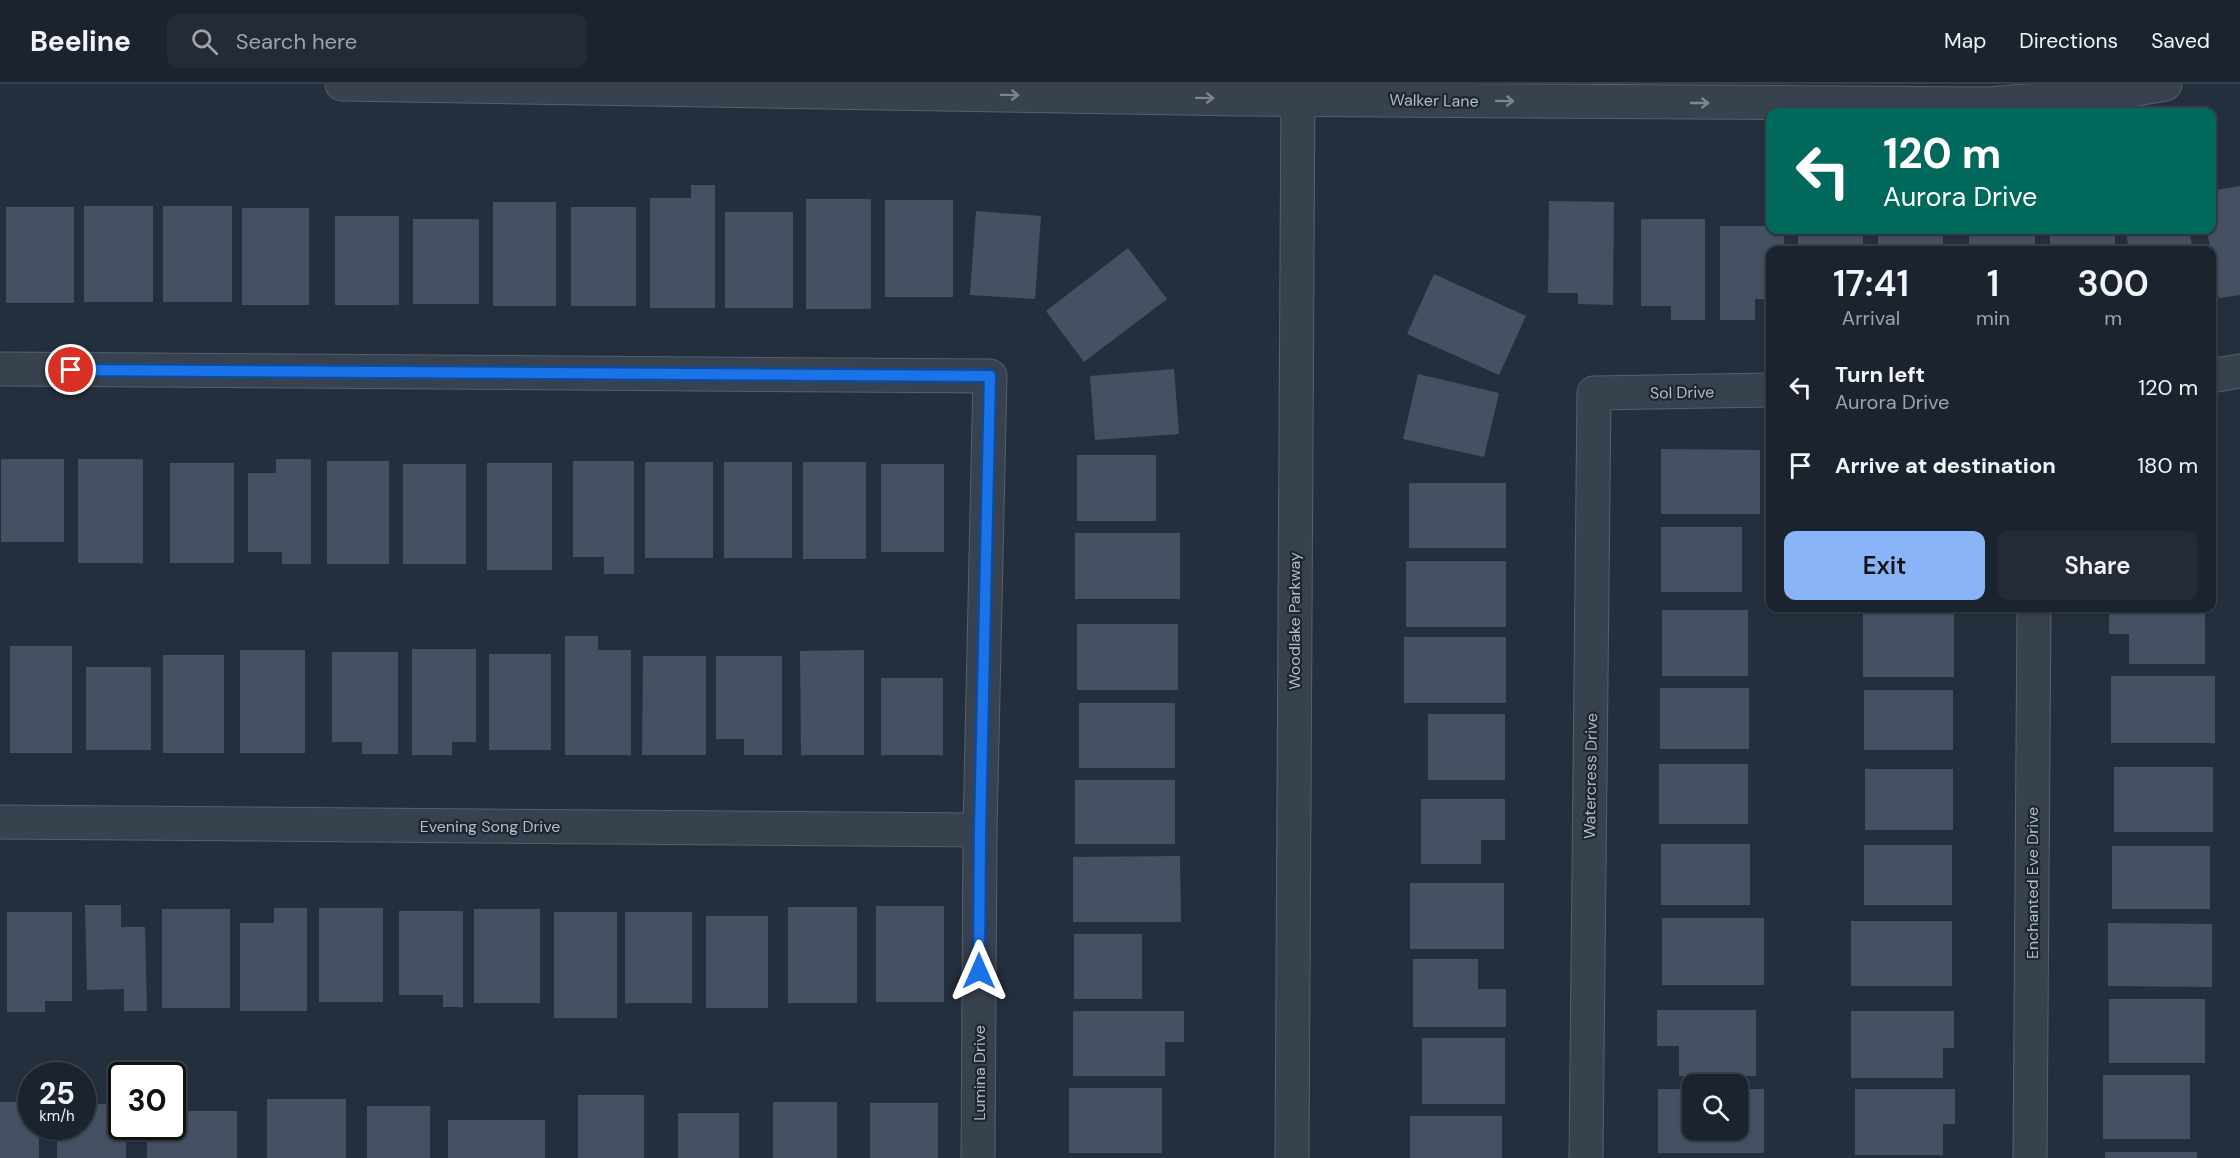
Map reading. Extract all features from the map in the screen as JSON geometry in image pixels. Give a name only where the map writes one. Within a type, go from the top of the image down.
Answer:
[{"type":"street","name":"Walker Lane","points":[[342,84],[1298,91],[1989,104],[2109,94],[2166,84]]},
{"type":"street","name":"Woodlake Parkway","points":[[1292,1158],[1298,91]]},
{"type":"street","name":"Lumina Drive","points":[[0,369],[990,376],[980,830],[978,1158]]},
{"type":"street","points":[[2216,375],[2240,371]]},
{"type":"street","name":"Sol Drive","points":[[1594,393],[1766,390]]},
{"type":"street","name":"Watercress Drive","points":[[1586,1158],[1594,393]]},
{"type":"street","name":"Enchanted Eve Drive","points":[[2030,1158],[2034,612]]},
{"type":"street","name":"Evening Song Drive","points":[[0,822],[980,830]]},
{"type":"building","points":[[691,185],[715,185],[715,308],[650,308],[650,198],[691,198]]},
{"type":"building","points":[[2240,186],[2240,295],[2219,298],[2216,281],[2216,246],[2210,246],[2208,234],[2216,234],[2216,190]]},
{"type":"building","points":[[806,199],[871,199],[871,309],[806,309]]},
{"type":"building","points":[[885,200],[953,200],[953,297],[885,297]]},
{"type":"building","points":[[1549,201],[1614,202],[1613,305],[1578,304],[1578,293],[1548,293]]},
{"type":"building","points":[[493,202],[556,202],[556,306],[493,306]]},
{"type":"building","points":[[84,206],[153,206],[153,302],[84,302]]},
{"type":"building","points":[[163,206],[232,206],[232,302],[163,302]]},
{"type":"building","points":[[6,207],[74,207],[74,303],[6,303]]},
{"type":"building","points":[[571,207],[636,207],[636,306],[571,306]]},
{"type":"building","points":[[242,208],[309,208],[309,305],[242,305]]},
{"type":"building","points":[[976,211],[1041,216],[1035,299],[970,295]]},
{"type":"building","points":[[725,212],[793,212],[793,308],[725,308]]},
{"type":"building","points":[[335,216],[399,216],[399,305],[335,305]]},
{"type":"building","points":[[413,219],[479,219],[479,304],[413,304]]},
{"type":"building","points":[[1641,219],[1705,219],[1705,320],[1671,320],[1671,306],[1641,306]]},
{"type":"building","points":[[1720,226],[1766,226],[1766,234],[1784,234],[1784,246],[1766,246],[1766,299],[1755,299],[1755,320],[1720,320]]},
{"type":"building","points":[[1798,234],[1863,234],[1863,246],[1798,246]]},
{"type":"building","points":[[1878,234],[1943,234],[1943,246],[1878,246]]},
{"type":"building","points":[[1969,234],[2035,234],[2035,246],[1969,246]]},
{"type":"building","points":[[2050,234],[2115,234],[2115,246],[2050,246]]},
{"type":"building","points":[[2126,234],[2190,234],[2192,246],[2128,246]]},
{"type":"building","points":[[1128,248],[1167,299],[1084,362],[1046,311]]},
{"type":"building","points":[[1434,274],[1526,316],[1499,375],[1407,334]]},
{"type":"building","points":[[1174,369],[1179,434],[1095,440],[1090,376]]},
{"type":"building","points":[[1418,374],[1499,393],[1484,457],[1403,439]]},
{"type":"building","points":[[1661,449],[1760,450],[1760,514],[1661,514]]},
{"type":"building","points":[[1077,455],[1156,455],[1156,521],[1077,521]]},
{"type":"building","points":[[1,459],[64,459],[64,542],[1,542]]},
{"type":"building","points":[[78,459],[143,459],[143,563],[78,563]]},
{"type":"building","points":[[276,459],[311,459],[311,564],[282,564],[282,552],[248,552],[248,473],[276,473]]},
{"type":"building","points":[[327,461],[389,461],[389,564],[327,564]]},
{"type":"building","points":[[573,461],[634,461],[634,574],[604,574],[604,557],[573,557]]},
{"type":"building","points":[[645,462],[713,462],[713,558],[645,558]]},
{"type":"building","points":[[724,462],[792,462],[792,558],[724,558]]},
{"type":"building","points":[[803,462],[866,462],[866,559],[803,559]]},
{"type":"building","points":[[170,463],[234,463],[234,563],[170,563]]},
{"type":"building","points":[[487,463],[552,463],[552,570],[487,570]]},
{"type":"building","points":[[403,464],[466,464],[466,564],[403,564]]},
{"type":"building","points":[[881,464],[944,464],[944,552],[881,552]]},
{"type":"building","points":[[1409,483],[1506,483],[1506,548],[1409,548]]},
{"type":"building","points":[[1661,527],[1742,527],[1742,592],[1661,592]]},
{"type":"building","points":[[1075,533],[1180,533],[1180,599],[1075,599]]},
{"type":"building","points":[[1406,561],[1506,561],[1506,627],[1406,627]]},
{"type":"building","points":[[1662,610],[1748,610],[1748,676],[1662,676]]},
{"type":"building","points":[[1863,612],[1954,612],[1954,677],[1863,677]]},
{"type":"building","points":[[2109,612],[2205,612],[2205,664],[2129,664],[2129,634],[2109,634]]},
{"type":"building","points":[[1077,624],[1178,624],[1178,690],[1077,690]]},
{"type":"building","points":[[565,636],[598,636],[598,650],[631,650],[631,755],[565,755]]},
{"type":"building","points":[[1404,637],[1506,637],[1506,703],[1404,703]]},
{"type":"building","points":[[10,646],[72,646],[72,753],[10,753]]},
{"type":"building","points":[[412,649],[476,649],[476,742],[452,742],[452,755],[412,755]]},
{"type":"building","points":[[240,650],[305,650],[305,753],[240,753]]},
{"type":"building","points":[[864,650],[864,755],[801,755],[800,651]]},
{"type":"building","points":[[332,652],[398,652],[398,754],[362,754],[362,742],[332,742]]},
{"type":"building","points":[[489,654],[551,654],[551,750],[489,750]]},
{"type":"building","points":[[163,655],[224,655],[224,753],[163,753]]},
{"type":"building","points":[[643,656],[706,656],[706,755],[642,755]]},
{"type":"building","points":[[716,656],[782,656],[782,755],[744,755],[744,739],[716,739]]},
{"type":"building","points":[[86,667],[151,667],[151,750],[86,750]]},
{"type":"building","points":[[2111,676],[2215,676],[2215,743],[2111,743]]},
{"type":"building","points":[[881,678],[943,678],[943,755],[881,755]]},
{"type":"building","points":[[1660,688],[1749,688],[1749,749],[1660,749]]},
{"type":"building","points":[[1864,690],[1953,690],[1953,750],[1864,750]]},
{"type":"building","points":[[1079,703],[1175,703],[1175,768],[1079,768]]},
{"type":"building","points":[[1428,714],[1505,714],[1505,780],[1428,780]]},
{"type":"building","points":[[1659,764],[1748,764],[1748,824],[1659,824]]},
{"type":"building","points":[[2114,767],[2213,767],[2213,832],[2114,832]]},
{"type":"building","points":[[1865,769],[1953,769],[1953,830],[1865,830]]},
{"type":"building","points":[[1075,780],[1175,780],[1175,844],[1075,844]]},
{"type":"building","points":[[1421,799],[1505,799],[1505,840],[1481,840],[1481,864],[1421,864]]},
{"type":"building","points":[[1661,844],[1750,844],[1750,905],[1661,905]]},
{"type":"building","points":[[1864,845],[1952,845],[1952,905],[1864,905]]},
{"type":"building","points":[[2112,846],[2210,846],[2210,909],[2112,909]]},
{"type":"building","points":[[1180,856],[1181,922],[1073,922],[1073,857]]},
{"type":"building","points":[[1410,883],[1504,883],[1504,949],[1410,949]]},
{"type":"building","points":[[85,905],[121,905],[121,927],[145,927],[147,1011],[124,1011],[124,989],[87,990]]},
{"type":"building","points":[[876,906],[944,906],[944,1002],[876,1002]]},
{"type":"building","points":[[788,907],[857,907],[857,1003],[788,1003]]},
{"type":"building","points":[[274,908],[307,908],[307,1011],[240,1011],[240,923],[274,923]]},
{"type":"building","points":[[319,908],[383,908],[383,1002],[319,1002]]},
{"type":"building","points":[[162,909],[230,909],[230,1008],[162,1008]]},
{"type":"building","points":[[474,909],[540,909],[540,1003],[474,1003]]},
{"type":"building","points":[[399,911],[463,911],[463,1007],[443,1007],[443,995],[399,995]]},
{"type":"building","points":[[7,912],[72,912],[72,1001],[45,1001],[45,1012],[7,1012]]},
{"type":"building","points":[[554,912],[617,912],[617,1018],[554,1018]]},
{"type":"building","points":[[625,912],[692,912],[692,1003],[625,1003]]},
{"type":"building","points":[[706,916],[768,916],[768,1008],[706,1008]]},
{"type":"building","points":[[1662,918],[1764,918],[1764,985],[1662,985]]},
{"type":"building","points":[[1851,921],[1952,921],[1952,986],[1851,986]]},
{"type":"building","points":[[2108,923],[2212,924],[2212,987],[2108,986]]},
{"type":"building","points":[[1074,934],[1142,934],[1142,999],[1074,999]]},
{"type":"building","points":[[1413,959],[1478,959],[1478,989],[1506,989],[1506,1027],[1413,1027]]},
{"type":"building","points":[[2109,999],[2205,999],[2205,1063],[2109,1063]]},
{"type":"building","points":[[1657,1010],[1756,1010],[1756,1076],[1682,1074],[1679,1076],[1679,1046],[1657,1046]]},
{"type":"building","points":[[1073,1011],[1184,1011],[1184,1042],[1165,1042],[1165,1076],[1073,1076]]},
{"type":"building","points":[[1851,1011],[1954,1011],[1954,1048],[1943,1048],[1943,1078],[1851,1078]]},
{"type":"building","points":[[1422,1038],[1505,1038],[1505,1104],[1422,1104]]},
{"type":"building","points":[[2103,1075],[2190,1075],[2190,1139],[2103,1139]]},
{"type":"building","points":[[1069,1088],[1162,1088],[1162,1153],[1069,1153]]},
{"type":"building","points":[[1658,1089],[1682,1089],[1682,1140],[1748,1140],[1748,1089],[1764,1089],[1764,1153],[1658,1153]]},
{"type":"building","points":[[1855,1089],[1955,1089],[1955,1124],[1943,1124],[1943,1155],[1855,1155]]},
{"type":"building","points":[[578,1095],[644,1095],[644,1158],[578,1158]]},
{"type":"building","points":[[267,1099],[346,1099],[346,1158],[267,1158]]},
{"type":"building","points":[[0,1102],[18,1102],[18,1140],[39,1140],[39,1158],[0,1158]]},
{"type":"building","points":[[773,1102],[837,1102],[837,1158],[773,1158]]},
{"type":"building","points":[[870,1103],[938,1103],[938,1158],[870,1158]]},
{"type":"building","points":[[96,1104],[108,1104],[108,1140],[126,1140],[126,1158],[57,1158],[57,1140],[96,1140]]},
{"type":"building","points":[[367,1106],[430,1106],[430,1158],[367,1158]]},
{"type":"building","points":[[186,1111],[237,1111],[237,1158],[147,1158],[147,1140],[186,1140]]},
{"type":"building","points":[[678,1113],[739,1113],[739,1158],[678,1158]]},
{"type":"building","points":[[1410,1116],[1502,1116],[1502,1158],[1410,1158]]},
{"type":"building","points":[[448,1120],[545,1120],[545,1158],[448,1158]]},
{"type":"building","points":[[2105,1152],[2197,1152],[2197,1158],[2105,1158]]},
{"type":"route","points":[[71,370],[990,376],[979,971]]}]
